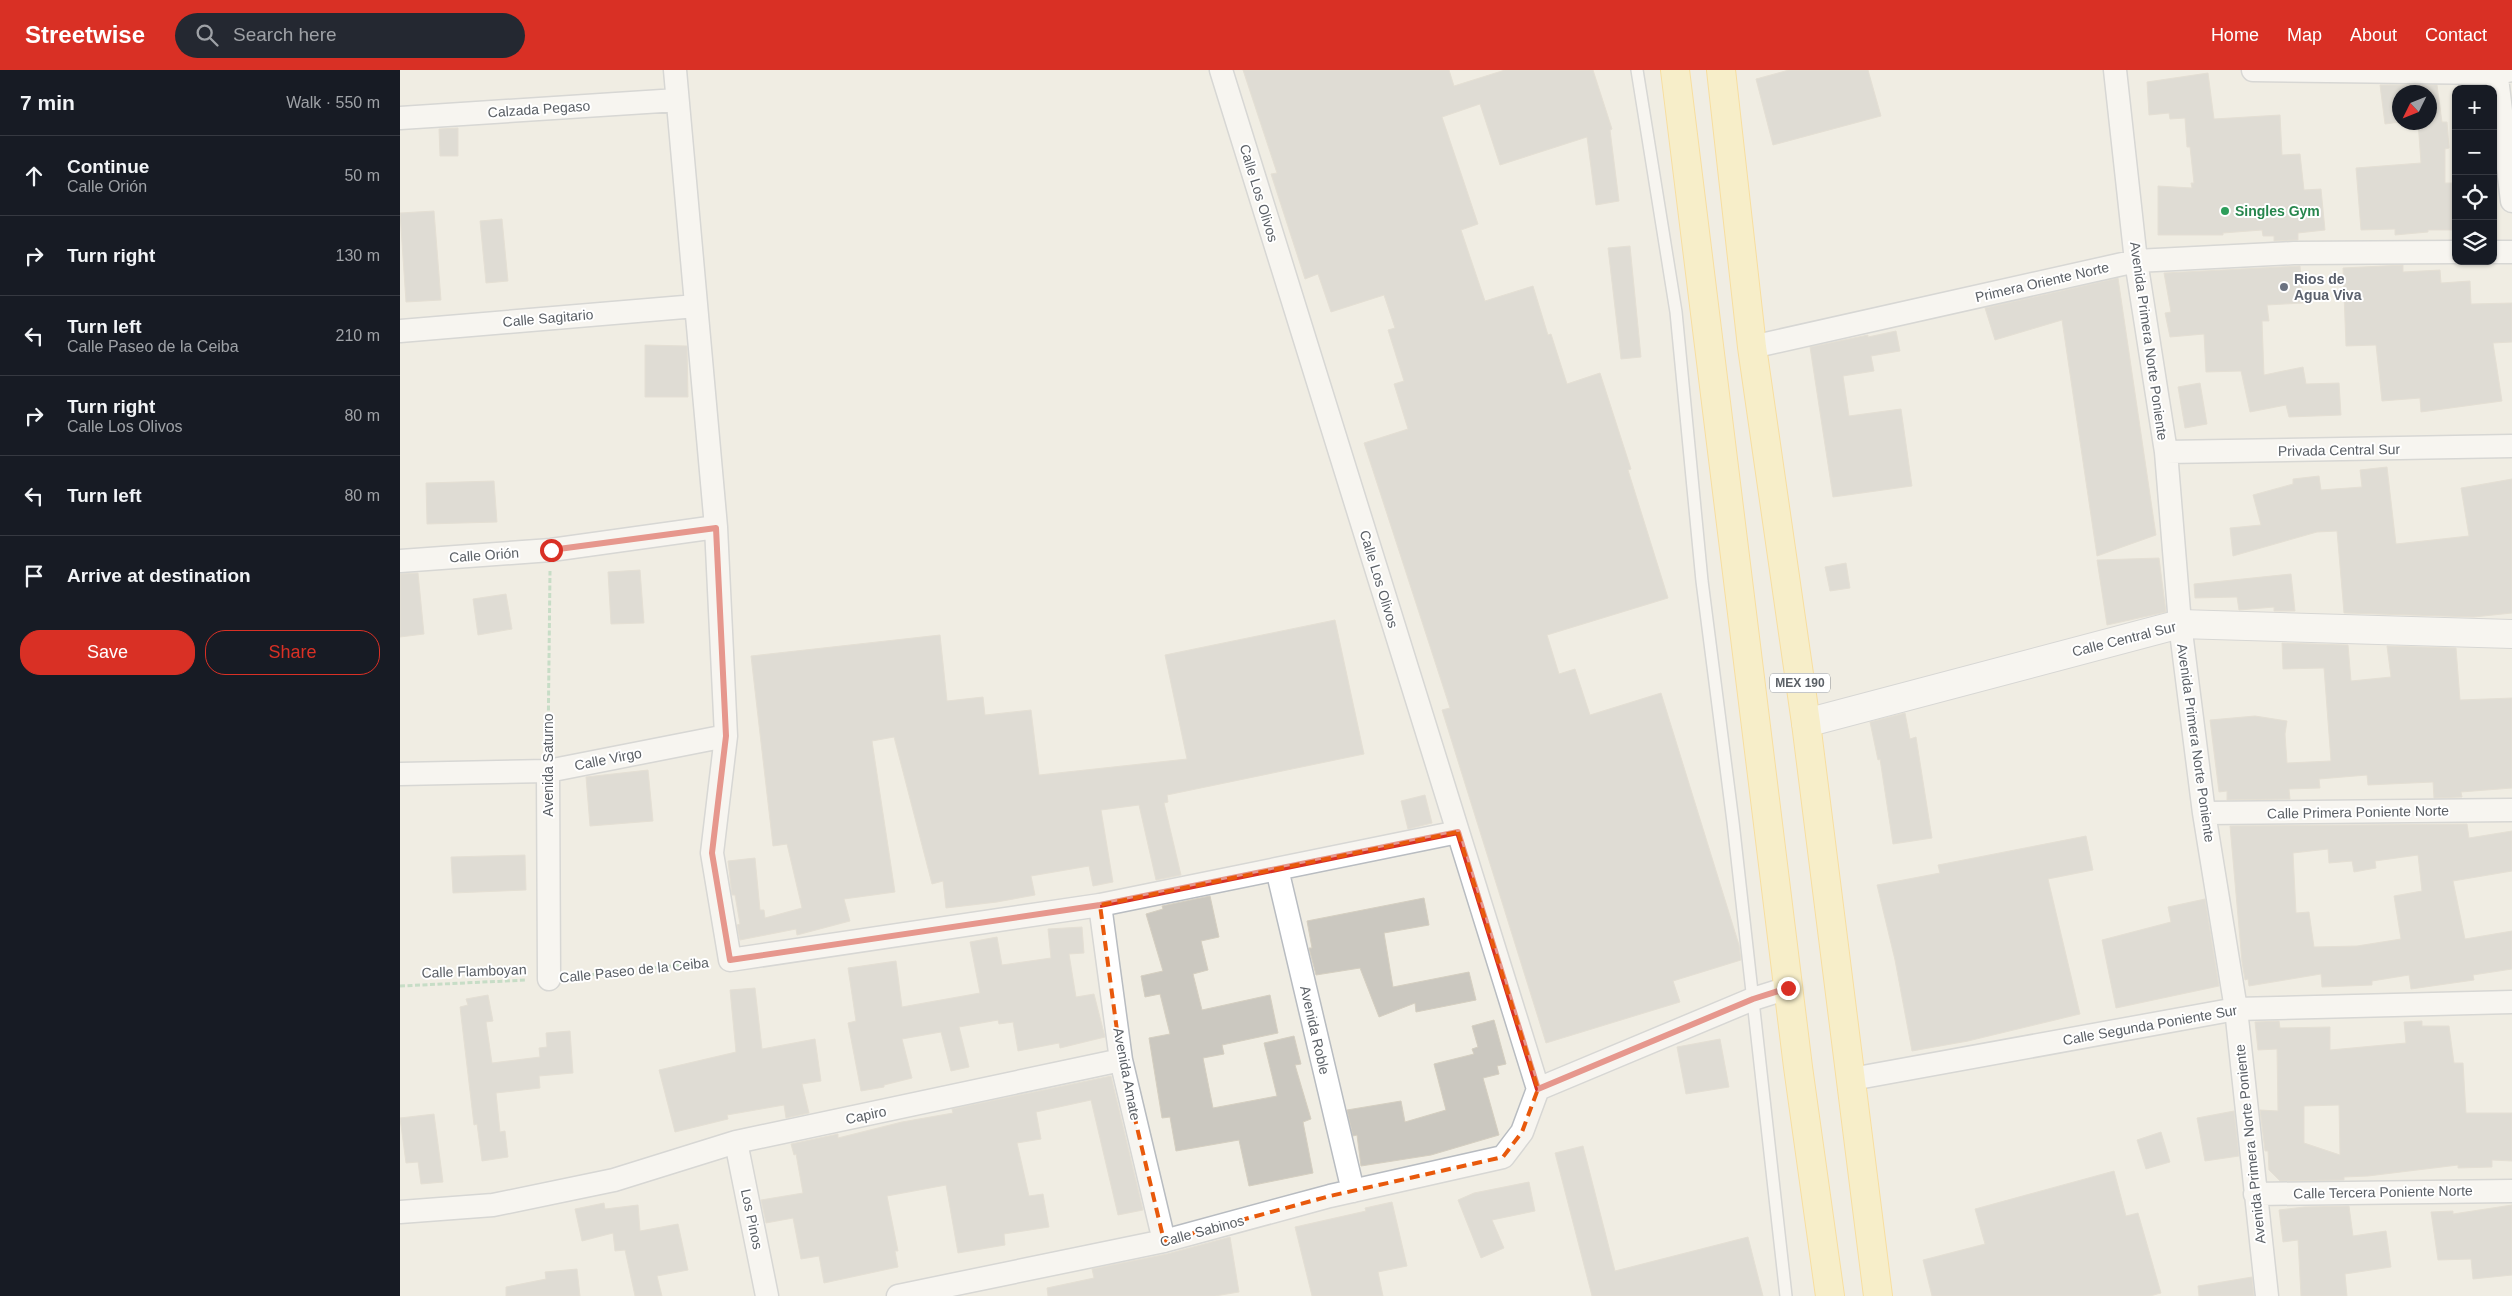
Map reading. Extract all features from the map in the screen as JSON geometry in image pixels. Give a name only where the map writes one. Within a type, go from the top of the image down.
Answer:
[{"type":"main road","name":"MEX 190","points":[[1675,70],[1788,988],[1830,1296]]},
{"type":"main road","name":"MEX 190","points":[[1721,70],[1752,347],[1806,723],[1878,1296]]},
{"type":"street","points":[[675,70],[716,528],[726,736],[712,853],[730,960],[1100,905],[1458,832]]},
{"type":"street","name":"Calle Los Olivos","points":[[1221,70],[1538,1089]]},
{"type":"street","name":"Avenida Primera Norte Poniente","points":[[2115,70],[2136,261],[2166,452],[2180,624],[2204,813],[2236,1009],[2267,1296]]},
{"type":"street","points":[[2253,70],[2502,71],[2512,201]]},
{"type":"street","name":"Calzada Pegaso","points":[[400,118],[677,100]]},
{"type":"street","name":"Primera Oriente Norte","points":[[1752,347],[2136,261],[2294,253],[2452,252]]},
{"type":"street","points":[[2497,252],[2512,252]]},
{"type":"street","name":"Calle Sagitario","points":[[400,331],[696,306]]},
{"type":"street","name":"Privada Central Sur","points":[[2166,452],[2512,446]]},
{"type":"street","name":"Calle Orión","points":[[400,561],[551,550],[716,528]]},
{"type":"street","name":"Calle Central Sur","points":[[1806,723],[2180,624],[2512,634]]},
{"type":"street","name":"Calle Virgo","points":[[400,774],[548,771],[726,736]]},
{"type":"street","name":"Avenida Saturno","points":[[548,771],[549,979]]},
{"type":"street","name":"Calle Primera Poniente Norte","points":[[2204,813],[2512,810]]},
{"type":"street","name":"Avenida Roble","points":[[1277,869],[1353,1191]]},
{"type":"street","name":"Avenida Amate","points":[[1100,905],[1121,1060],[1164,1241]]},
{"type":"street","points":[[1538,1089],[1753,999],[1788,988]]},
{"type":"street","name":"Calle Segunda Poniente Sur","points":[[1852,1080],[2236,1009],[2512,1002]]},
{"type":"street","name":"Capiro","points":[[400,1212],[493,1205],[614,1180],[736,1142],[1121,1060]]},
{"type":"street","name":"Calle Sabinos","points":[[898,1296],[1164,1241],[1353,1191],[1503,1157],[1522,1132],[1538,1089]]},
{"type":"street","name":"Los Pinos","points":[[736,1142],[768,1296]]},
{"type":"street","name":"Calle Tercera Poniente Norte","points":[[2255,1194],[2512,1191]]},
{"type":"lane","points":[[1637,70],[1676,312],[1702,581],[1734,822],[1786,1296]]},
{"type":"path","name":"Avenida Saturno","points":[[548,771],[551,550]]},
{"type":"path","name":"Calle Paseo de la Ceiba","points":[[549,979],[730,960]]},
{"type":"path","name":"Calle Flamboyan","points":[[400,986],[549,979]]},
{"type":"highlighted area","points":[[1458,832],[1538,1089],[1522,1132],[1503,1157],[1330,1196],[1164,1241],[1121,1060],[1100,905]]},
{"type":"building","points":[[1243,70],[1449,70],[1454,86],[1505,70],[1593,70],[1612,129],[1610,130],[1619,201],[1596,205],[1587,137],[1500,165],[1480,104],[1442,117],[1478,224],[1461,230],[1485,301],[1533,286],[1548,335],[1551,334],[1567,384],[1600,373],[1631,469],[1628,470],[1668,598],[1547,635],[1559,674],[1575,669],[1590,715],[1661,693],[1739,945],[1741,960],[1673,981],[1680,1002],[1546,1043],[1442,710],[1450,708],[1364,443],[1408,429],[1394,384],[1404,381],[1388,330],[1395,328],[1384,295],[1331,312],[1318,274],[1305,279],[1271,174],[1277,173]]},
{"type":"building","points":[[1789,70],[1868,70],[1881,116],[1773,145],[1756,79]]},
{"type":"building","points":[[2208,73],[2214,119],[2280,115],[2282,155],[2300,154],[2304,190],[2321,189],[2325,230],[2298,233],[2298,240],[2274,241],[2274,236],[2263,236],[2262,230],[2223,233],[2223,235],[2158,235],[2158,186],[2192,188],[2191,183],[2194,183],[2190,147],[2187,147],[2185,118],[2170,119],[2169,113],[2149,115],[2147,82]]},
{"type":"building","points":[[2380,85],[2392,85],[2392,123],[2385,124]]},
{"type":"building","points":[[2437,85],[2442,122],[2447,122],[2449,148],[2445,149],[2445,183],[2452,183],[2452,230],[2428,230],[2428,232],[2395,235],[2395,229],[2361,230],[2356,168],[2421,163],[2419,130],[2437,130]]},
{"type":"building","points":[[458,128],[458,156],[440,156],[439,129]]},
{"type":"building","points":[[434,211],[441,300],[406,302],[400,213]]},
{"type":"building","points":[[502,219],[508,281],[486,283],[480,221]]},
{"type":"building","points":[[1630,246],[1641,357],[1621,359],[1608,248]]},
{"type":"building","points":[[2403,265],[2403,272],[2440,270],[2441,283],[2470,281],[2471,304],[2512,303],[2512,342],[2493,343],[2502,401],[2421,412],[2420,398],[2382,401],[2376,345],[2346,346],[2343,268]]},
{"type":"building","points":[[2300,266],[2303,303],[2267,305],[2269,321],[2262,321],[2264,375],[2303,367],[2306,384],[2339,383],[2341,415],[2289,417],[2286,405],[2250,412],[2241,371],[2206,372],[2204,334],[2170,337],[2165,313],[2171,312],[2164,273]]},
{"type":"building","points":[[2118,278],[2156,535],[2097,556],[2062,320],[1995,340],[1985,308]]},
{"type":"building","points":[[1896,331],[1900,351],[1871,356],[1874,371],[1843,376],[1849,416],[1901,409],[1912,486],[1833,497],[1810,347]]},
{"type":"building","points":[[645,345],[687,346],[688,397],[645,397]]},
{"type":"building","points":[[2200,383],[2207,424],[2185,428],[2178,387]]},
{"type":"building","points":[[2387,467],[2396,544],[2469,536],[2461,488],[2512,479],[2512,613],[2474,617],[2344,613],[2337,531],[2317,532],[2233,556],[2230,528],[2261,525],[2253,495],[2293,484],[2293,479],[2319,476],[2321,490],[2362,487],[2360,470]]},
{"type":"building","points":[[494,481],[497,522],[427,524],[426,483]]},
{"type":"building","points":[[2159,558],[2166,612],[2107,625],[2097,560]]},
{"type":"building","points":[[1846,563],[1850,588],[1830,591],[1825,567]]},
{"type":"building","points":[[640,570],[644,623],[611,624],[608,572]]},
{"type":"building","points":[[418,573],[424,634],[400,637],[400,574]]},
{"type":"building","points":[[2291,574],[2295,611],[2274,611],[2274,607],[2239,610],[2237,597],[2195,598],[2194,584]]},
{"type":"building","points":[[506,594],[512,629],[478,635],[473,599]]},
{"type":"building","points":[[1335,620],[1364,754],[1167,795],[1168,802],[1164,803],[1181,875],[1156,880],[1139,805],[1101,810],[1113,882],[1093,886],[1089,866],[1031,876],[1035,895],[946,908],[943,881],[932,884],[894,737],[872,741],[895,892],[844,899],[850,921],[797,935],[796,929],[740,940],[737,925],[740,924],[735,895],[732,895],[728,861],[755,858],[760,910],[764,910],[765,918],[802,908],[787,844],[773,846],[751,656],[940,635],[947,701],[983,697],[985,715],[1031,710],[1039,775],[1187,759],[1165,655]]},
{"type":"building","points":[[2282,643],[2348,645],[2351,681],[2391,677],[2387,646],[2456,648],[2460,700],[2512,698],[2512,788],[2461,792],[2462,797],[2434,798],[2433,782],[2368,785],[2367,775],[2319,779],[2320,788],[2289,789],[2290,799],[2227,800],[2227,791],[2219,792],[2210,720],[2255,716],[2287,721],[2285,734],[2287,763],[2331,761],[2324,668],[2283,669]]},
{"type":"building","points":[[1905,713],[1910,739],[1916,737],[1932,838],[1893,844],[1880,759],[1878,760],[1870,722]]},
{"type":"building","points":[[648,770],[653,821],[590,826],[586,777]]},
{"type":"building","points":[[1425,795],[1432,823],[1408,829],[1401,801]]},
{"type":"building","points":[[2467,824],[2469,838],[2512,831],[2512,871],[2453,881],[2465,939],[2512,931],[2512,969],[2473,975],[2474,980],[2411,989],[2409,975],[2372,981],[2372,985],[2322,987],[2321,974],[2249,986],[2248,979],[2245,980],[2242,962],[2230,826]],"holes":[[[2328,849],[2329,863],[2352,861],[2354,872],[2376,868],[2375,861],[2418,855],[2422,891],[2394,896],[2401,939],[2357,946],[2314,947],[2309,912],[2296,913],[2293,853]]]},
{"type":"building","points":[[2086,836],[2093,870],[2048,879],[2080,1014],[1968,1041],[1912,1051],[1895,960],[1877,885],[1940,873],[1938,865]]},
{"type":"building","points":[[525,855],[526,890],[453,893],[451,857]]},
{"type":"building","points":[[1210,896],[1219,937],[1201,941],[1208,970],[1193,974],[1202,1010],[1270,995],[1278,1033],[1222,1045],[1224,1054],[1203,1058],[1213,1108],[1277,1096],[1264,1043],[1294,1036],[1301,1064],[1295,1065],[1311,1119],[1303,1122],[1313,1173],[1249,1186],[1239,1140],[1176,1151],[1170,1117],[1162,1118],[1149,1038],[1170,1034],[1160,994],[1145,997],[1141,976],[1163,971],[1146,914],[1163,909],[1162,906]]},
{"type":"building","points":[[1424,898],[1429,925],[1384,933],[1393,987],[1469,972],[1476,1000],[1416,1012],[1415,1003],[1379,1017],[1360,968],[1316,975],[1309,948],[1312,948],[1307,921]]},
{"type":"building","points":[[2205,899],[2219,986],[2116,1008],[2102,940],[2171,922],[2168,907]]},
{"type":"building","points":[[1082,927],[1084,953],[1069,954],[1076,997],[1094,994],[1105,1037],[1060,1048],[1059,1043],[1018,1051],[1013,1022],[999,1024],[998,1020],[959,1027],[969,1067],[951,1071],[941,1032],[902,1039],[912,1078],[884,1085],[884,1087],[861,1091],[848,1023],[856,1021],[848,968],[896,961],[902,1007],[980,993],[970,942],[997,937],[1002,965],[1051,958],[1048,929]]},
{"type":"building","points":[[755,988],[762,1049],[815,1039],[821,1081],[802,1084],[809,1113],[786,1118],[784,1105],[727,1115],[728,1119],[675,1132],[659,1070],[736,1052],[730,990]]},
{"type":"building","points":[[488,995],[493,1021],[486,1022],[492,1063],[540,1057],[539,1048],[547,1047],[546,1033],[570,1031],[573,1073],[539,1076],[540,1088],[496,1093],[500,1132],[505,1131],[508,1157],[482,1161],[477,1124],[474,1125],[460,1007],[468,1005],[466,999]]},
{"type":"building","points":[[1494,1020],[1506,1064],[1497,1066],[1499,1074],[1483,1078],[1499,1135],[1431,1155],[1361,1166],[1357,1135],[1353,1136],[1347,1110],[1401,1101],[1405,1122],[1446,1110],[1434,1064],[1474,1054],[1472,1049],[1478,1047],[1472,1026]]},
{"type":"building","points":[[2279,1021],[2280,1028],[2330,1027],[2330,1050],[2406,1043],[2404,1022],[2422,1021],[2422,1026],[2449,1026],[2454,1063],[2463,1063],[2466,1113],[2512,1113],[2512,1161],[2492,1160],[2492,1167],[2458,1168],[2458,1165],[2368,1176],[2344,1177],[2344,1180],[2280,1181],[2269,1170],[2268,1151],[2265,1151],[2260,1110],[2278,1111],[2277,1049],[2258,1050],[2255,1022]],"holes":[[[2339,1105],[2340,1155],[2304,1143],[2304,1106]]]},
{"type":"building","points":[[1720,1039],[1729,1087],[1686,1094],[1677,1047]]},
{"type":"building","points":[[1111,1076],[1143,1210],[1118,1215],[1091,1100],[1036,1112],[1041,1139],[1017,1143],[1029,1196],[1043,1194],[1049,1227],[1004,1234],[1005,1245],[958,1253],[946,1185],[887,1196],[898,1251],[895,1251],[898,1267],[824,1283],[819,1256],[801,1259],[793,1218],[766,1223],[761,1200],[803,1193],[796,1154],[794,1155],[791,1144],[838,1134],[838,1138],[902,1122],[953,1113],[952,1109]]},
{"type":"building","points":[[2234,1111],[2239,1156],[2205,1161],[2197,1118]]},
{"type":"building","points":[[434,1114],[443,1182],[421,1184],[418,1162],[406,1163],[400,1118]]},
{"type":"building","points":[[2161,1132],[2170,1162],[2146,1169],[2137,1140]]},
{"type":"building","points":[[1583,1146],[1615,1271],[1748,1237],[1763,1296],[1592,1296],[1555,1153]]},
{"type":"building","points":[[2114,1171],[2126,1216],[2138,1213],[2161,1293],[2150,1296],[1932,1296],[1923,1260],[1985,1244],[1975,1209]]},
{"type":"building","points":[[1529,1182],[1535,1211],[1492,1220],[1504,1248],[1481,1258],[1458,1200],[1474,1193]]},
{"type":"building","points":[[1392,1202],[1407,1266],[1378,1272],[1383,1296],[1312,1296],[1295,1227],[1366,1211],[1365,1208]]},
{"type":"building","points":[[604,1203],[605,1209],[638,1205],[640,1231],[678,1224],[688,1270],[657,1276],[662,1296],[635,1296],[625,1250],[615,1251],[613,1233],[582,1241],[575,1209]]},
{"type":"building","points":[[2512,1205],[2512,1275],[2473,1279],[2471,1259],[2438,1260],[2431,1212],[2453,1211],[2453,1214]]},
{"type":"building","points":[[2349,1206],[2353,1236],[2386,1231],[2391,1267],[2345,1274],[2347,1296],[2301,1296],[2298,1240],[2283,1242],[2279,1210],[2304,1207]]},
{"type":"building","points":[[1230,1237],[1239,1292],[1215,1296],[1048,1296],[1047,1288],[1094,1278],[1092,1269],[1167,1254]]},
{"type":"building","points":[[577,1269],[580,1296],[506,1296],[506,1287],[546,1279],[545,1272]]},
{"type":"building","points":[[2252,1277],[2254,1296],[2199,1296],[2198,1286]]},
{"type":"place","name":"Singles Gym","points":[[2225,211]]},
{"type":"place","name":"Rios de Agua Viva","points":[[2284,287]]},
{"type":"route","points":[[551,550],[716,528],[726,736],[712,853],[730,960],[1100,905],[1458,832],[1538,1089],[1753,999],[1788,988]]}]
